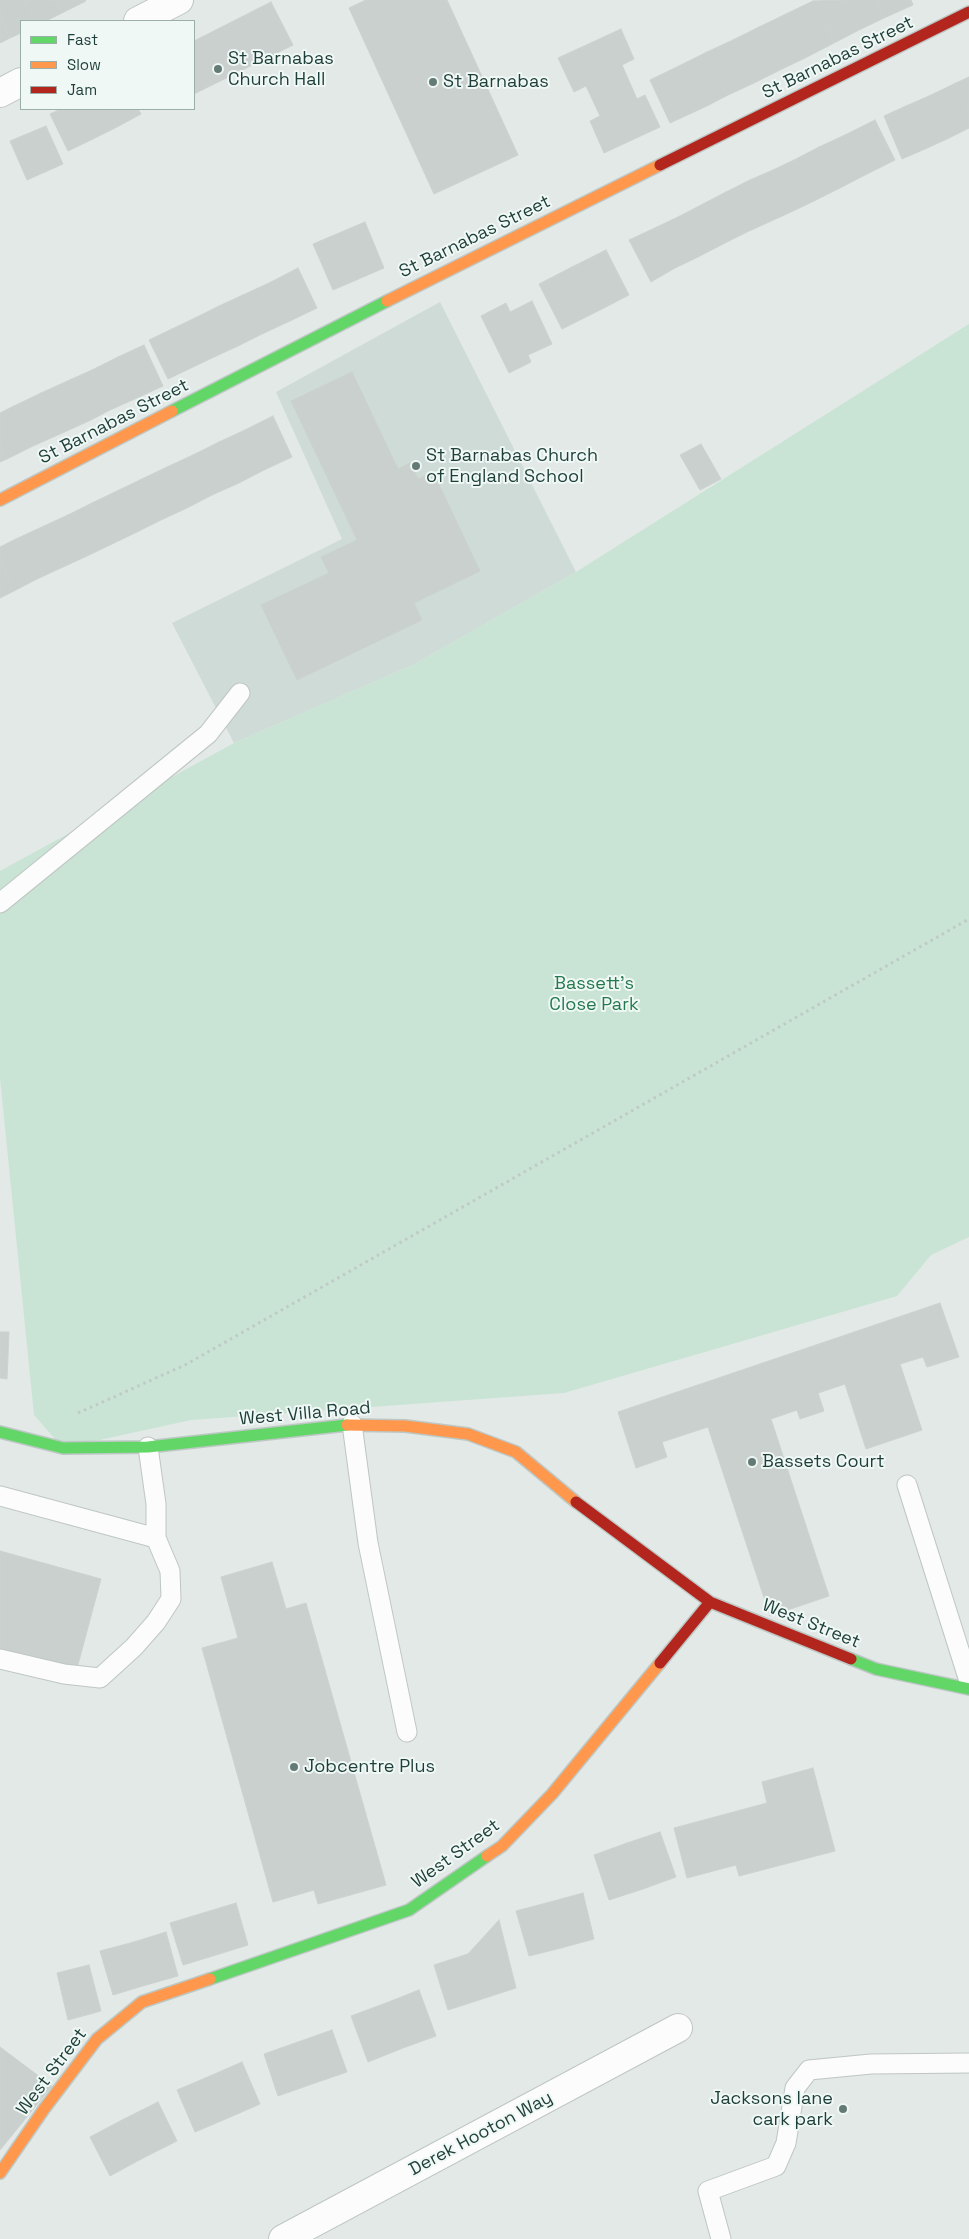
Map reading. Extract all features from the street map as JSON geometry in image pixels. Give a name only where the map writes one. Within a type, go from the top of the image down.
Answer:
[{"type":"street","points":[[140,20],[178,0]]},
{"type":"street","name":"St Barnabas Street","points":[[0,500],[366,311],[969,12]]},
{"type":"street","points":[[0,93],[20,83]]},
{"type":"street","name":"West Villa Road","points":[[0,1432],[63,1448],[148,1447],[352,1424],[405,1426],[468,1434],[516,1452],[559,1489],[710,1602]]},
{"type":"street","name":"West Street","points":[[0,2173],[44,2109],[97,2039],[142,2002],[408,1910],[502,1846],[552,1794],[710,1602],[876,1669],[969,1688]]},
{"type":"street","name":"Derek Hooton Way","points":[[283,2239],[678,2028]]},
{"type":"lane","points":[[0,903],[208,734],[240,693]]},
{"type":"lane","points":[[352,1424],[368,1543],[407,1732]]},
{"type":"lane","points":[[0,1659],[64,1674],[100,1678],[134,1647],[156,1622],[171,1599],[170,1572],[156,1538],[156,1504],[148,1447]]},
{"type":"lane","points":[[907,1485],[969,1681]]},
{"type":"lane","points":[[0,1496],[156,1538]]},
{"type":"lane","points":[[721,2239],[708,2191],[776,2166],[786,2143],[795,2088],[809,2070],[871,2064],[969,2063]]},
{"type":"path","points":[[63,1448],[76,1414],[185,1364],[969,919]]},
{"type":"shaded area","name":"St Barnabas Church of England School","points":[[440,302],[576,572],[413,665],[234,743],[172,623],[342,539],[276,392]]},
{"type":"green space","name":"Bassett's Close Park","points":[[969,324],[969,1237],[931,1255],[897,1296],[564,1393],[191,1420],[63,1448],[34,1415],[0,1078],[0,871],[234,743],[413,665],[576,572]]},
{"type":"building","points":[[0,0],[24,0],[34,20],[20,20],[20,33],[10,38],[0,16]]},
{"type":"building","points":[[24,0],[55,0],[62,13],[48,20],[34,20]]},
{"type":"building","points":[[55,0],[85,0],[86,1],[62,13]]},
{"type":"building","name":"St Barnabas","points":[[366,0],[447,0],[518,155],[434,194],[349,8]]},
{"type":"building","points":[[844,0],[876,0],[884,18],[859,30]]},
{"type":"building","points":[[844,0],[859,30],[834,43],[813,1]]},
{"type":"building","points":[[876,0],[911,0],[913,5],[884,18]]},
{"type":"building","points":[[813,1],[834,43],[807,57],[786,14]]},
{"type":"building","name":"St Barnabas Church Hall","points":[[271,2],[293,45],[195,94],[195,40]]},
{"type":"building","points":[[786,14],[807,57],[780,70],[759,27]]},
{"type":"building","points":[[0,16],[10,38],[0,43]]},
{"type":"building","points":[[759,27],[780,70],[754,83],[733,40]]},
{"type":"building","points":[[621,29],[634,59],[622,65],[637,99],[645,95],[660,127],[604,153],[590,121],[600,116],[586,86],[574,92],[558,58]]},
{"type":"building","points":[[733,40],[754,83],[728,95],[707,52]]},
{"type":"building","points":[[707,52],[728,95],[707,106],[687,62]]},
{"type":"building","points":[[687,62],[707,106],[670,123],[650,80]]},
{"type":"building","points":[[969,77],[969,112],[956,83]]},
{"type":"building","points":[[956,83],[969,112],[969,128],[949,138],[929,96]]},
{"type":"building","points":[[929,96],[949,138],[925,149],[906,106]]},
{"type":"building","points":[[906,106],[925,149],[902,159],[884,116]]},
{"type":"building","points":[[59,110],[78,110],[93,139],[68,151],[50,114]]},
{"type":"building","points":[[78,110],[108,110],[117,127],[93,139]]},
{"type":"building","points":[[108,110],[139,110],[141,114],[117,127]]},
{"type":"building","points":[[875,120],[895,160],[865,175],[845,135]]},
{"type":"building","points":[[46,126],[63,164],[27,180],[10,141]]},
{"type":"building","points":[[845,135],[865,175],[840,188],[819,147]]},
{"type":"building","points":[[819,147],[840,188],[814,201],[794,160]]},
{"type":"building","points":[[794,160],[814,201],[791,212],[773,170]]},
{"type":"building","points":[[773,170],[791,212],[769,222],[750,180]]},
{"type":"building","points":[[750,180],[769,222],[747,232],[726,192]]},
{"type":"building","points":[[726,192],[747,232],[723,244],[703,204]]},
{"type":"building","points":[[703,204],[723,244],[700,256],[680,216]]},
{"type":"building","points":[[680,216],[700,256],[675,268],[657,227]]},
{"type":"building","points":[[365,222],[384,268],[333,290],[313,244]]},
{"type":"building","points":[[657,227],[675,268],[651,282],[629,240]]},
{"type":"building","points":[[606,250],[629,295],[596,312],[572,267]]},
{"type":"building","points":[[572,267],[596,312],[562,329],[539,284]]},
{"type":"building","points":[[298,268],[317,308],[290,321],[271,282]]},
{"type":"building","points":[[271,282],[290,321],[262,334],[243,295]]},
{"type":"building","points":[[243,295],[262,334],[238,346],[219,306]]},
{"type":"building","points":[[532,301],[552,344],[528,355],[531,362],[509,373],[481,316],[506,303],[510,312]]},
{"type":"building","points":[[219,306],[238,346],[214,357],[195,318]]},
{"type":"building","points":[[195,318],[214,357],[191,368],[172,329]]},
{"type":"building","points":[[172,329],[191,368],[168,379],[149,340]]},
{"type":"building","points":[[144,345],[163,386],[137,398],[118,357]]},
{"type":"building","points":[[118,357],[137,398],[110,410],[92,370]]},
{"type":"building","points":[[92,370],[110,410],[91,420],[72,379]]},
{"type":"building","points":[[352,372],[398,469],[410,463],[418,479],[433,472],[480,571],[414,603],[422,620],[297,680],[261,605],[329,573],[321,557],[357,540],[291,401]]},
{"type":"building","points":[[72,379],[91,420],[60,434],[41,393]]},
{"type":"building","points":[[41,393],[60,434],[33,446],[14,406]]},
{"type":"building","points":[[14,406],[33,446],[7,459],[0,444],[0,413]]},
{"type":"building","points":[[273,416],[292,457],[264,470],[245,430]]},
{"type":"building","points":[[245,430],[264,470],[239,483],[219,442]]},
{"type":"building","points":[[219,442],[239,483],[212,495],[193,455]]},
{"type":"building","points":[[0,444],[7,459],[0,462]]},
{"type":"building","points":[[701,444],[721,479],[700,490],[680,455]]},
{"type":"building","points":[[193,455],[212,495],[187,508],[167,467]]},
{"type":"building","points":[[167,467],[187,508],[161,520],[142,479]]},
{"type":"building","points":[[142,479],[161,520],[137,532],[117,491]]},
{"type":"building","points":[[117,491],[137,532],[112,544],[92,503]]},
{"type":"building","points":[[92,503],[112,544],[87,556],[68,515]]},
{"type":"building","points":[[68,515],[87,556],[63,567],[44,526]]},
{"type":"building","points":[[44,526],[63,567],[35,580],[16,539]]},
{"type":"building","points":[[16,539],[35,580],[14,591],[0,561],[0,547]]},
{"type":"building","points":[[0,561],[14,591],[0,598]]},
{"type":"building","name":"Bassets Court","points":[[940,1303],[959,1357],[927,1367],[923,1357],[900,1364],[922,1430],[866,1449],[845,1384],[818,1393],[824,1411],[800,1419],[797,1410],[771,1419],[829,1596],[770,1616],[708,1427],[662,1442],[667,1457],[636,1468],[618,1412]]},
{"type":"building","points":[[0,1332],[9,1332],[7,1379],[0,1378]]},
{"type":"building","points":[[0,1551],[101,1579],[76,1672],[0,1651]]},
{"type":"building","name":"Jobcentre Plus","points":[[272,1562],[286,1609],[306,1603],[386,1885],[318,1904],[314,1890],[273,1902],[202,1648],[238,1638],[221,1577]]},
{"type":"building","points":[[813,1768],[835,1851],[739,1876],[736,1865],[687,1878],[674,1828],[767,1803],[762,1782]]},
{"type":"building","points":[[660,1832],[676,1877],[643,1889],[627,1843]]},
{"type":"building","points":[[627,1843],[643,1889],[609,1900],[594,1855]]},
{"type":"building","points":[[583,1893],[594,1939],[561,1948],[550,1902]]},
{"type":"building","points":[[550,1902],[561,1948],[529,1956],[516,1911]]},
{"type":"building","points":[[236,1903],[248,1945],[216,1955],[203,1913]]},
{"type":"building","points":[[203,1913],[216,1955],[183,1965],[170,1923]]},
{"type":"building","points":[[499,1920],[516,1988],[482,1999],[468,1954]]},
{"type":"building","points":[[166,1932],[178,1976],[146,1985],[134,1942]]},
{"type":"building","points":[[134,1942],[146,1985],[113,1995],[100,1951]]},
{"type":"building","points":[[468,1954],[482,1999],[448,2010],[434,1965]]},
{"type":"building","points":[[89,1965],[101,2011],[68,2020],[57,1973]]},
{"type":"building","points":[[419,1990],[436,2036],[403,2048],[386,2003]]},
{"type":"building","points":[[386,2003],[403,2048],[368,2062],[351,2016]]},
{"type":"building","points":[[332,2030],[347,2072],[312,2084],[298,2042]]},
{"type":"building","points":[[298,2042],[312,2084],[278,2096],[264,2054]]},
{"type":"building","points":[[0,2047],[52,2086],[0,2150]]},
{"type":"building","points":[[242,2062],[260,2104],[228,2118],[210,2076]]},
{"type":"building","points":[[210,2076],[228,2118],[195,2132],[177,2090]]},
{"type":"building","points":[[158,2102],[177,2141],[143,2158],[124,2119]]},
{"type":"building","points":[[124,2119],[143,2158],[110,2176],[90,2137]]},
{"type":"traffic: fast","points":[[172,411],[387,301]]},
{"type":"traffic: fast","points":[[0,1432],[63,1448],[148,1447],[347,1425]]},
{"type":"traffic: fast","points":[[851,1659],[876,1669],[969,1689]]},
{"type":"traffic: fast","points":[[210,1979],[409,1910],[487,1856]]},
{"type":"traffic: slow","points":[[387,301],[660,165]]},
{"type":"traffic: slow","points":[[0,500],[172,411]]},
{"type":"traffic: slow","points":[[347,1425],[405,1426],[468,1434],[516,1452],[576,1502]]},
{"type":"traffic: slow","points":[[487,1856],[502,1846],[552,1794],[660,1663]]},
{"type":"traffic: slow","points":[[0,2173],[44,2109],[97,2039],[142,2002],[210,1979]]},
{"type":"traffic: jam","points":[[660,165],[969,12]]},
{"type":"traffic: jam","points":[[576,1502],[710,1602],[851,1659]]},
{"type":"traffic: jam","points":[[660,1663],[710,1602]]},
{"type":"place","name":"St Barnabas Church Hall","points":[[218,69]]},
{"type":"place","name":"St Barnabas","points":[[433,82]]},
{"type":"place","name":"St Barnabas Church of England School","points":[[416,466]]},
{"type":"place","name":"Bassets Court","points":[[752,1462]]},
{"type":"place","name":"Jobcentre Plus","points":[[294,1767]]},
{"type":"place","name":"Jacksons lane cark park","points":[[843,2109]]}]
